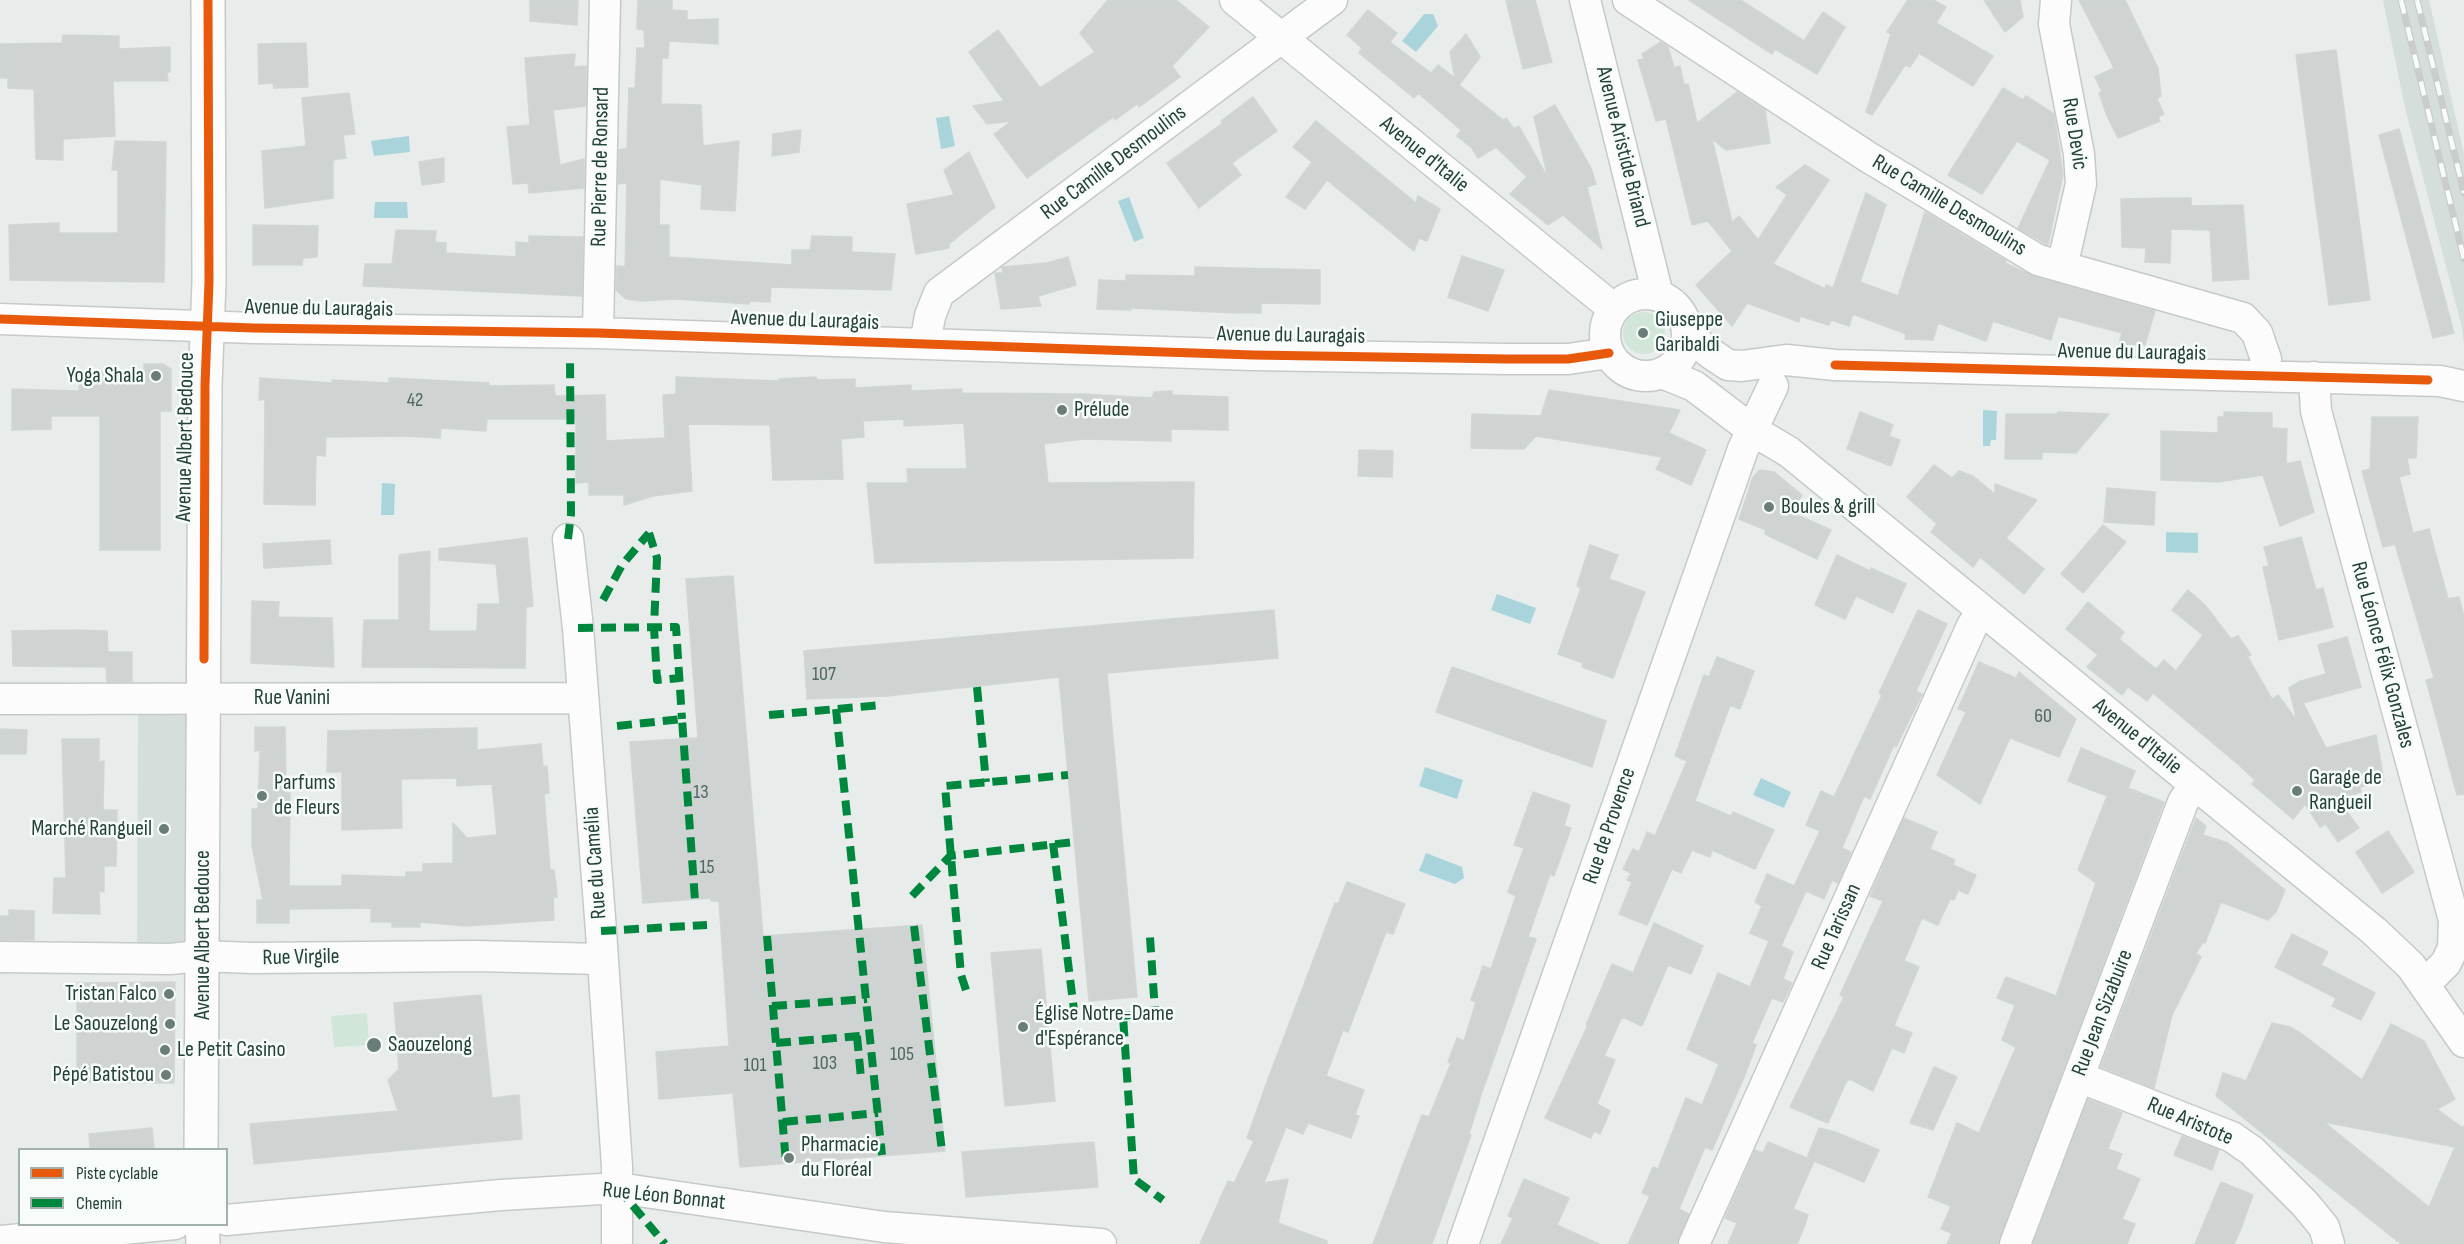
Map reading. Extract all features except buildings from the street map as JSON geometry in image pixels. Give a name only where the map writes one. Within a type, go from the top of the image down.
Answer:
[{"type":"street","name":"Avenue Albert Bedouce","points":[[201,1148],[203,1010],[200,956],[205,396],[208,326],[208,0]]},
{"type":"street","name":"Rue Pierre de Ronsard","points":[[598,333],[605,0]]},
{"type":"street","name":"Avenue d'Italie","points":[[1235,0],[1614,309]]},
{"type":"street","name":"Rue Camille Desmoulins","points":[[925,344],[930,316],[939,293],[1332,0]]},
{"type":"street","name":"Avenue Aristide Briand","points":[[1586,0],[1658,295]]},
{"type":"street","name":"Rue Camille Desmoulins","points":[[1628,0],[1858,151],[2006,243],[2038,260],[2243,318],[2257,333],[2266,359],[2265,376]]},
{"type":"street","name":"Rue Devic","points":[[2056,0],[2054,24],[2079,154],[2081,184],[2062,267]]},
{"type":"street","points":[[1687,326],[1685,349],[1672,368],[1662,373],[1650,376],[1632,373],[1616,363],[1609,353],[1605,331],[1614,309],[1634,295],[1658,295],[1678,308],[1699,344],[1728,365]]},
{"type":"street","name":"Avenue du Lauragais","points":[[0,319],[208,326],[598,333],[1507,359],[1569,359],[1609,353]]},
{"type":"street","name":"Avenue du Lauragais","points":[[1728,365],[1742,366],[1786,360],[1835,365],[2440,381],[2464,386]]},
{"type":"street","name":"Avenue d'Italie","points":[[1728,365],[1760,405],[1789,453],[2374,931],[2418,975],[2464,1042]]},
{"type":"street","name":"Avenue du Lauragais","points":[[1760,405],[1792,375],[1835,365]]},
{"type":"street","points":[[1662,373],[1694,386],[1721,384],[1737,395],[1760,405]]},
{"type":"street","name":"Rue Léonce Félix Gonzales","points":[[2314,377],[2316,411],[2449,900],[2454,932],[2418,975]]},
{"type":"street","name":"Rue de Provence","points":[[1463,1244],[1760,405]]},
{"type":"street","name":"Rue du Camélia","points":[[568,539],[603,960],[618,1188],[617,1244]]},
{"type":"street","name":"Rue Tarissan","points":[[1694,1244],[1967,637],[1982,611]]},
{"type":"street","name":"Rue Vanini","points":[[0,699],[583,698]]},
{"type":"street","name":"Rue Jean Sizabuire","points":[[2015,1244],[2183,802],[2195,784]]},
{"type":"street","name":"Rue Virgile","points":[[0,957],[170,959],[200,956],[268,958],[476,956],[603,960]]},
{"type":"street","name":"Rue Aristote","points":[[2079,1077],[2232,1137],[2245,1146],[2305,1204],[2324,1227],[2329,1244]]},
{"type":"street","name":"Rue Léon Bonnat","points":[[228,1220],[501,1195],[618,1188],[884,1227],[957,1235],[1101,1244]]},
{"type":"street","points":[[0,1241],[154,1226]]},
{"type":"street","points":[[202,1226],[203,1244]]},
{"type":"shaded area","points":[[2383,0],[2429,0],[2464,154],[2464,344],[2462,328],[2405,108]]},
{"type":"shaded area","name":"Marché Rangueil","points":[[192,713],[189,944],[137,947],[138,715]]},
{"type":"green space","points":[[1644,312],[1659,318],[1665,333],[1659,348],[1644,354],[1629,348],[1623,333],[1629,318]]},
{"type":"green space","points":[[367,1013],[369,1045],[334,1047],[331,1016]]},
{"type":"water","points":[[1424,14],[1433,14],[1438,26],[1416,52],[1402,41]]},
{"type":"water","points":[[949,116],[955,146],[941,149],[936,118]]},
{"type":"water","points":[[409,136],[410,152],[374,156],[371,141]]},
{"type":"water","points":[[1129,197],[1144,238],[1134,242],[1118,201]]},
{"type":"water","points":[[375,202],[407,202],[408,218],[374,218]]},
{"type":"water","points":[[1983,410],[1997,411],[1996,440],[1991,440],[1990,446],[1983,446]]},
{"type":"water","points":[[382,483],[395,484],[394,515],[381,515]]},
{"type":"water","points":[[2166,532],[2198,533],[2198,553],[2166,552]]},
{"type":"water","points":[[1497,594],[1536,608],[1530,624],[1491,610]]},
{"type":"water","points":[[1425,767],[1463,780],[1457,799],[1419,786]]},
{"type":"water","points":[[1761,778],[1791,792],[1784,808],[1753,795]]},
{"type":"water","points":[[1426,853],[1462,867],[1464,878],[1455,884],[1419,871]]},
{"type":"railway","points":[[2401,0],[2464,259]]},
{"type":"railway","points":[[2417,0],[2464,193]]},
{"type":"marked path","points":[[568,539],[571,514],[570,356]]},
{"type":"marked path","points":[[649,533],[657,558],[654,627],[657,680],[680,678]]},
{"type":"marked path","points":[[603,600],[622,565],[649,533]]},
{"type":"marked path","points":[[578,628],[676,627],[682,719]]},
{"type":"marked path","points":[[977,687],[986,782]]},
{"type":"marked path","points":[[769,715],[882,705]]},
{"type":"marked path","points":[[836,709],[882,1155]]},
{"type":"marked path","points":[[617,726],[682,719],[695,900]]},
{"type":"marked path","points":[[966,990],[961,975],[945,786],[1068,775]]},
{"type":"marked path","points":[[912,896],[950,856],[1074,842]]},
{"type":"marked path","points":[[1053,843],[1075,1018],[1123,1016],[1134,1179],[1163,1200]]},
{"type":"marked path","points":[[601,931],[707,925]]},
{"type":"marked path","points":[[914,926],[942,1151]]},
{"type":"marked path","points":[[767,936],[786,1163]]},
{"type":"marked path","points":[[1123,1016],[1155,1012],[1150,937]]},
{"type":"marked path","points":[[772,1006],[867,999]]},
{"type":"marked path","points":[[776,1043],[871,1035]]},
{"type":"marked path","points":[[857,1036],[861,1078]]},
{"type":"marked path","points":[[783,1122],[878,1113]]},
{"type":"marked path","points":[[618,1188],[665,1244]]},
{"type":"cycle path","points":[[204,659],[205,385],[209,282],[208,0]]},
{"type":"cycle path","points":[[0,319],[254,328],[598,333],[1253,355],[1568,359],[1609,353]]},
{"type":"cycle path","points":[[1835,365],[2428,380]]},
{"type":"place","name":"Giuseppe Garibaldi","points":[[1643,333]]},
{"type":"place","name":"Yoga Shala","points":[[156,376]]},
{"type":"place","name":"Prélude","points":[[1062,410]]},
{"type":"place","name":"Boules & grill","points":[[1769,507]]},
{"type":"place","name":"Garage de Rangueil","points":[[2297,791]]},
{"type":"place","name":"Parfums de Fleurs","points":[[262,796]]},
{"type":"place","name":"Marché Rangueil","points":[[164,829]]},
{"type":"place","name":"Tristan Falco","points":[[169,994]]},
{"type":"place","name":"Le Saouzelong","points":[[170,1024]]},
{"type":"place","name":"Église Notre-Dame d'Espérance","points":[[1023,1027]]},
{"type":"place","name":"Saouzelong","points":[[374,1045]]},
{"type":"place","name":"Le Petit Casino","points":[[165,1050]]},
{"type":"place","name":"Pépé Batistou","points":[[166,1075]]},
{"type":"place","name":"Pharmacie du Floréal","points":[[789,1158]]}]
